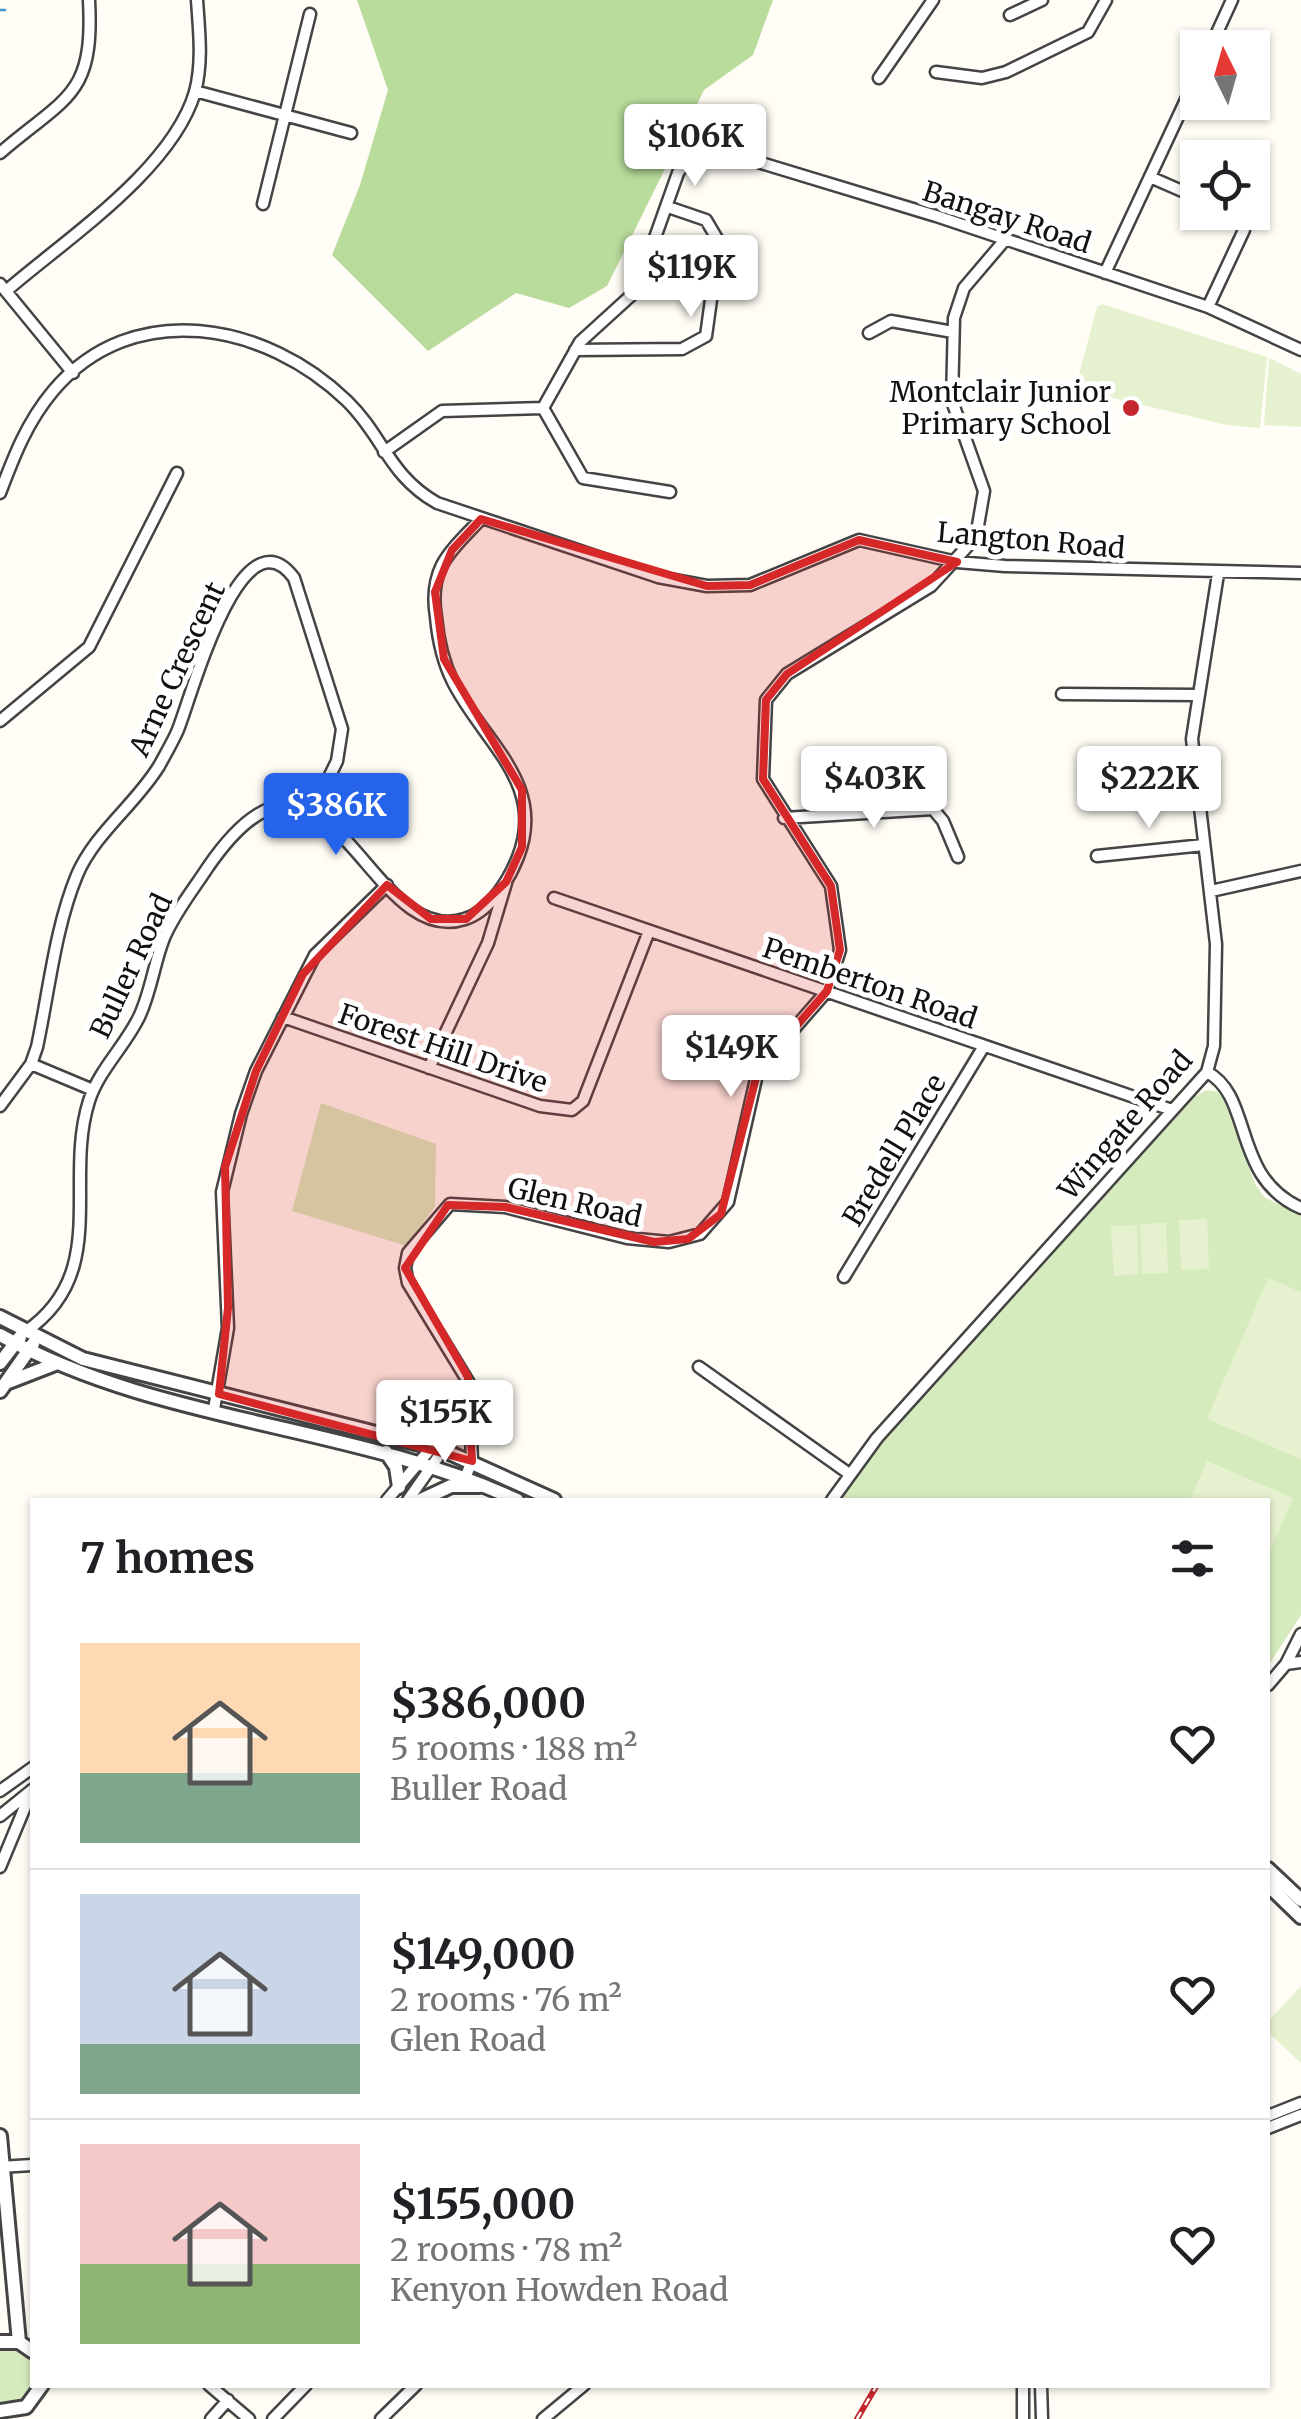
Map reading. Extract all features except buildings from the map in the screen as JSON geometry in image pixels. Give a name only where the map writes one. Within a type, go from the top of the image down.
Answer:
[{"type":"street","points":[[0,153],[82,80],[92,48],[90,0]]},
{"type":"street","points":[[73,373],[3,287],[154,162],[182,121],[195,92],[200,51],[197,0]]},
{"type":"street","points":[[879,78],[933,0]]},
{"type":"street","points":[[1010,14],[1042,0]]},
{"type":"street","points":[[936,72],[982,78],[1006,72],[1088,32],[1104,2],[1090,0]]},
{"type":"street","points":[[1218,30],[1232,0]]},
{"type":"street","points":[[263,204],[310,14]]},
{"type":"street","points":[[195,92],[351,133]]},
{"type":"street","points":[[1105,273],[1180,113]]},
{"type":"street","name":"Bangay Road","points":[[668,207],[678,173],[694,150],[709,146],[1208,308],[1301,350]]},
{"type":"street","points":[[1150,177],[1180,190]]},
{"type":"street","points":[[542,408],[576,350],[636,291],[668,207],[706,220],[719,242],[706,336],[682,350],[576,350]]},
{"type":"street","points":[[1208,308],[1244,230]]},
{"type":"street","name":"Glen Road","points":[[463,1481],[472,1461],[469,1383],[408,1283],[406,1261],[415,1243],[442,1210],[456,1203],[505,1207],[641,1241],[680,1241],[700,1234],[728,1202],[761,1064],[827,991],[840,950],[834,893],[784,818],[761,769],[770,693],[786,674],[922,592],[957,562],[982,522],[984,492],[952,401],[953,332],[964,288],[1004,241]]},
{"type":"street","points":[[869,333],[891,321],[953,332]]},
{"type":"street","name":"Langton Road","points":[[0,493],[32,418],[73,373],[100,355],[147,336],[193,331],[239,335],[285,353],[315,374],[348,402],[418,492],[481,519],[658,577],[707,586],[750,585],[859,540],[957,562],[1218,574],[1301,573]]},
{"type":"street","points":[[384,452],[442,411],[542,408]]},
{"type":"street","points":[[542,408],[586,480],[670,492]]},
{"type":"street","points":[[0,722],[89,647],[176,474]]},
{"type":"street","points":[[430,1068],[488,943],[525,836],[525,798],[508,762],[454,685],[444,659],[434,606],[436,581],[444,560],[481,519]]},
{"type":"street","name":"Arne Crescent","points":[[0,1106],[31,1064],[78,873],[98,841],[134,802],[171,744],[231,594],[250,573],[270,564],[288,570],[294,578],[342,729],[337,761],[312,812]]},
{"type":"street","name":"Wingate Road","points":[[833,1498],[848,1473],[1207,1072],[1214,1046],[1216,959],[1192,749],[1196,695],[1218,574]]},
{"type":"street","points":[[1062,694],[1196,695]]},
{"type":"street","name":"Buller Road","points":[[31,1335],[70,1280],[76,1263],[84,1126],[93,1090],[139,1017],[172,922],[226,841],[244,822],[267,810],[292,806],[312,812]]},
{"type":"street","points":[[784,818],[933,809],[943,821],[958,857]]},
{"type":"street","points":[[312,812],[346,840],[417,912],[456,921],[481,911],[506,882]]},
{"type":"street","points":[[1098,856],[1204,844]]},
{"type":"street","points":[[1211,891],[1301,871]]},
{"type":"street","points":[[214,1410],[228,1308],[223,1180],[256,1071],[314,955],[386,884]]},
{"type":"street","name":"Pemberton Road","points":[[554,898],[1172,1110]]},
{"type":"street","name":"Forest Hill Drive","points":[[284,1017],[554,1110],[578,1108],[649,931]]},
{"type":"street","name":"Bredell Place","points":[[844,1277],[984,1046]]},
{"type":"street","points":[[31,1064],[93,1090]]},
{"type":"street","points":[[1207,1072],[1226,1090],[1268,1189],[1301,1208]]},
{"type":"street","points":[[0,1318],[83,1358],[438,1449],[550,1498]]},
{"type":"street","points":[[0,1363],[14,1343],[31,1335]]},
{"type":"street","points":[[2,1388],[28,1351],[31,1335]]},
{"type":"street","points":[[0,1336],[55,1364],[214,1410],[386,1452],[463,1481],[488,1486],[512,1498]]},
{"type":"street","points":[[2,1388],[55,1364]]},
{"type":"street","points":[[699,1367],[848,1473]]},
{"type":"street","points":[[409,1498],[438,1449]]},
{"type":"street","points":[[386,1452],[396,1467],[399,1487]]},
{"type":"street","points":[[389,1498],[428,1465]]},
{"type":"street","points":[[423,1498],[463,1481]]},
{"type":"street","points":[[1270,1683],[1286,1664],[1301,1634]]},
{"type":"street","points":[[1286,1664],[1301,1662]]},
{"type":"street","points":[[0,1791],[30,1769]]},
{"type":"street","points":[[0,1816],[30,1792]]},
{"type":"street","points":[[0,1867],[30,1795]]},
{"type":"street","points":[[1270,1871],[1301,1900]]},
{"type":"street","points":[[1270,1888],[1301,1917]]},
{"type":"street","points":[[1270,2115],[1301,2103]]},
{"type":"street","points":[[1270,2127],[1301,2116]]},
{"type":"street","points":[[0,2136],[19,2342]]},
{"type":"street","points":[[1,2167],[30,2165]]},
{"type":"street","points":[[0,2342],[19,2342],[30,2350]]},
{"type":"street","points":[[0,2412],[25,2413],[42,2388]]},
{"type":"street","points":[[213,2388],[249,2419]]},
{"type":"street","points":[[273,2419],[303,2388]]},
{"type":"street","points":[[381,2419],[413,2388]]},
{"type":"street","points":[[544,2419],[580,2388]]},
{"type":"street","points":[[1023,2388],[1023,2419]]},
{"type":"street","points":[[1041,2388],[1042,2419]]},
{"type":"street","points":[[212,2419],[228,2400]]},
{"type":"highlighted area","points":[[481,519],[707,586],[750,585],[859,540],[957,562],[787,674],[766,700],[763,779],[831,886],[840,950],[827,991],[758,1070],[721,1214],[688,1239],[654,1242],[505,1207],[448,1205],[405,1268],[468,1377],[472,1461],[219,1394],[228,1308],[225,1167],[256,1071],[303,974],[387,885],[431,919],[466,919],[506,882],[522,847],[522,790],[444,659],[435,592],[452,550]]},
{"type":"green space","points":[[357,0],[773,0],[753,55],[704,90],[607,286],[569,308],[516,293],[428,351],[332,255],[360,185],[388,90]]},
{"type":"green space","points":[[1102,304],[1267,357],[1260,428],[1227,425],[1075,389],[1097,307]]},
{"type":"green space","points":[[1269,358],[1301,374],[1301,427],[1264,425]]},
{"type":"green space","points":[[1206,1090],[1218,1092],[1226,1101],[1255,1184],[1264,1197],[1301,1216],[1301,1615],[1270,1663],[1270,1498],[842,1498],[878,1445],[1194,1097]]},
{"type":"green space","points":[[321,1103],[436,1144],[435,1206],[407,1246],[292,1211]]},
{"type":"green space","points":[[1207,1219],[1209,1269],[1181,1270],[1179,1220]]},
{"type":"green space","points":[[1166,1223],[1168,1273],[1142,1274],[1140,1224]]},
{"type":"green space","points":[[1137,1225],[1139,1274],[1114,1276],[1111,1226]]},
{"type":"green space","points":[[1268,1278],[1301,1292],[1301,1459],[1207,1419]]},
{"type":"green space","points":[[1207,1461],[1293,1498],[1270,1551],[1270,1498],[1191,1498]]},
{"type":"green space","points":[[1301,1986],[1301,2063],[1270,2034],[1270,2019]]},
{"type":"green space","points":[[0,2348],[17,2348],[30,2358],[30,2388],[34,2388],[21,2404],[0,2406]]},
{"type":"waterway","points":[[0,10],[5,10]]},
{"type":"railway","points":[[857,2419],[875,2388]]},
{"type":"place","name":"Montclair Junior Primary School","points":[[1131,408]]}]
